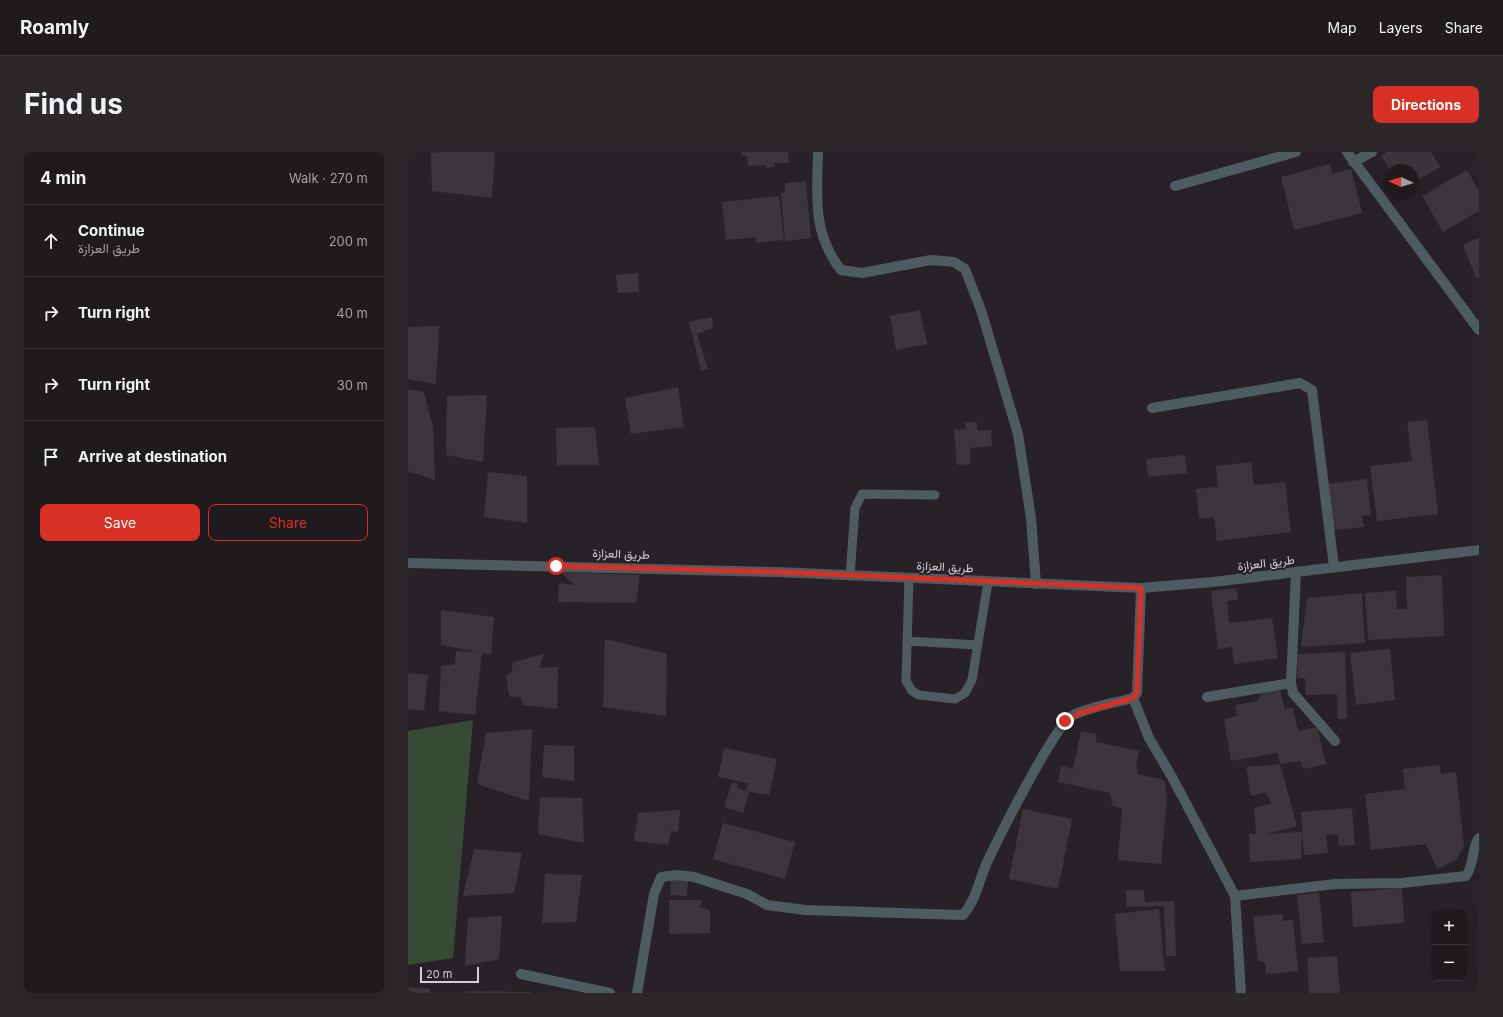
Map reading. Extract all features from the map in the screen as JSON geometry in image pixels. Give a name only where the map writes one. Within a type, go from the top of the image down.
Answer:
[{"type":"street","points":[[818,152],[817,215],[832,258],[842,270],[862,273],[931,260],[954,262],[965,269],[981,310],[1018,434],[1031,518],[1036,584]]},
{"type":"street","points":[[1175,186],[1296,152]]},
{"type":"street","points":[[1347,152],[1479,330]]},
{"type":"street","points":[[1353,162],[1372,152]]},
{"type":"street","points":[[1152,408],[1300,383],[1307,385],[1312,390],[1334,568]]},
{"type":"street","name":"طريق العزازة","points":[[408,563],[556,566],[909,578],[1141,588],[1213,582],[1479,550]]},
{"type":"street","points":[[1296,572],[1291,683],[1293,693],[1335,741]]},
{"type":"street","points":[[637,993],[654,894],[661,877],[677,875],[694,877],[747,894],[767,905],[805,910],[963,915],[972,905],[987,861],[1039,764],[1065,721],[1080,713],[1133,698],[1137,693],[1141,588]]},
{"type":"street","points":[[1207,697],[1291,683]]},
{"type":"street","points":[[1133,698],[1149,738],[1172,777],[1235,896],[1241,993]]},
{"type":"street","points":[[1235,896],[1335,884],[1402,883],[1466,876],[1472,868],[1476,843],[1479,838]]},
{"type":"street","points":[[521,974],[610,993]]},
{"type":"lane","points":[[850,576],[855,508],[862,494],[935,495]]},
{"type":"lane","points":[[909,578],[906,681],[912,691],[919,695],[955,699],[965,694],[972,680],[988,582]]},
{"type":"lane","points":[[907,641],[978,645]]},
{"type":"green space","points":[[473,720],[453,958],[408,965],[408,731]]},
{"type":"building","points":[[495,152],[492,198],[432,191],[431,153]]},
{"type":"building","points":[[741,152],[788,152],[789,163],[774,163],[775,167],[766,168],[766,165],[748,166],[747,156],[742,156]]},
{"type":"building","points":[[1387,152],[1431,152],[1440,167],[1419,179],[1419,164],[1386,164],[1381,156]]},
{"type":"building","points":[[1330,164],[1332,174],[1351,169],[1362,213],[1294,230],[1281,177]]},
{"type":"building","points":[[1467,170],[1479,191],[1479,211],[1443,232],[1422,196]]},
{"type":"building","points":[[806,181],[811,238],[785,241],[781,193],[785,192],[785,183]]},
{"type":"building","points":[[779,196],[784,240],[756,243],[756,237],[726,240],[722,202]]},
{"type":"building","points":[[1479,238],[1479,277],[1476,278],[1463,245]]},
{"type":"building","points":[[638,273],[639,292],[618,293],[616,275]]},
{"type":"building","points":[[920,310],[927,344],[896,350],[890,316]]},
{"type":"building","points":[[712,317],[713,328],[697,334],[708,369],[701,371],[689,322]]},
{"type":"building","points":[[439,326],[436,384],[408,379],[408,327]]},
{"type":"building","points":[[678,387],[684,427],[631,434],[625,398]]},
{"type":"building","points":[[408,389],[424,392],[433,428],[435,480],[408,471]]},
{"type":"building","points":[[487,395],[483,462],[446,455],[447,396]]},
{"type":"building","points":[[1427,420],[1438,514],[1377,521],[1370,466],[1412,461],[1407,422]]},
{"type":"building","points":[[977,422],[977,430],[991,430],[992,446],[970,448],[970,464],[957,465],[954,430],[966,429],[965,423]]},
{"type":"building","points":[[595,427],[599,465],[557,465],[556,428]]},
{"type":"building","points":[[1185,455],[1187,473],[1148,477],[1146,459]]},
{"type":"building","points":[[1251,462],[1254,485],[1285,482],[1291,532],[1217,541],[1214,517],[1199,519],[1196,489],[1218,487],[1216,466]]},
{"type":"building","points":[[488,472],[527,476],[527,523],[484,517]]},
{"type":"building","points":[[1367,479],[1371,515],[1362,516],[1364,527],[1333,530],[1327,484]]},
{"type":"building","points":[[560,572],[640,575],[636,603],[558,602],[559,583],[575,585]]},
{"type":"building","points":[[1442,575],[1444,636],[1368,640],[1365,593],[1396,591],[1397,609],[1407,609],[1406,577]]},
{"type":"building","points":[[1236,588],[1238,600],[1227,601],[1229,623],[1272,618],[1278,658],[1234,664],[1232,647],[1218,649],[1211,591]]},
{"type":"building","points":[[1362,593],[1365,643],[1301,647],[1307,598]]},
{"type":"building","points":[[441,610],[494,617],[491,655],[482,653],[475,715],[439,711],[441,666],[455,664],[456,651],[479,652],[441,645]]},
{"type":"building","points":[[605,639],[667,654],[666,716],[603,707]]},
{"type":"building","points":[[1390,649],[1395,700],[1356,705],[1350,653]]},
{"type":"building","points":[[1345,652],[1347,719],[1338,719],[1337,694],[1306,695],[1305,678],[1298,678],[1297,654]]},
{"type":"building","points":[[544,654],[539,668],[558,667],[557,709],[522,705],[521,697],[510,697],[508,689],[506,676],[511,673],[513,662]]},
{"type":"building","points":[[408,673],[428,675],[424,711],[408,709]]},
{"type":"building","points":[[1279,687],[1285,709],[1293,708],[1298,731],[1317,727],[1326,764],[1304,769],[1300,761],[1280,764],[1277,753],[1231,761],[1224,719],[1237,716],[1235,705],[1258,701],[1262,691]]},
{"type":"building","points":[[532,729],[529,801],[477,784],[486,733]]},
{"type":"building","points":[[1081,731],[1097,734],[1096,742],[1139,751],[1136,766],[1138,774],[1164,780],[1167,798],[1161,864],[1118,860],[1122,809],[1112,805],[1110,793],[1058,782],[1061,766],[1073,769]]},
{"type":"building","points":[[544,745],[574,746],[574,781],[542,777]]},
{"type":"building","points":[[724,748],[777,759],[769,795],[746,791],[748,783],[718,777]]},
{"type":"building","points":[[1280,764],[1297,826],[1266,834],[1302,832],[1301,859],[1250,862],[1249,834],[1256,834],[1254,808],[1272,803],[1265,793],[1251,796],[1246,767]]},
{"type":"building","points":[[1440,765],[1441,774],[1456,772],[1464,847],[1456,860],[1437,869],[1426,844],[1371,850],[1365,794],[1405,789],[1403,769]]},
{"type":"building","points":[[732,782],[738,784],[737,788],[749,792],[743,813],[724,807]]},
{"type":"building","points":[[540,797],[582,798],[584,843],[538,834]]},
{"type":"building","points":[[1352,808],[1355,845],[1339,846],[1338,834],[1326,835],[1328,853],[1304,855],[1301,812]]},
{"type":"building","points":[[1023,809],[1072,819],[1058,889],[1009,879]]},
{"type":"building","points":[[680,810],[678,832],[671,831],[668,845],[634,841],[638,813]]},
{"type":"building","points":[[723,823],[795,842],[785,879],[713,859]]},
{"type":"building","points":[[474,849],[522,853],[514,893],[463,896]]},
{"type":"building","points":[[545,874],[582,875],[576,922],[542,923]]},
{"type":"building","points":[[671,879],[688,880],[687,896],[670,895]]},
{"type":"building","points":[[1402,888],[1404,923],[1353,927],[1351,892]]},
{"type":"building","points":[[1126,890],[1144,890],[1145,902],[1174,901],[1176,956],[1166,956],[1164,906],[1127,907]]},
{"type":"building","points":[[1319,893],[1324,942],[1302,944],[1297,895]]},
{"type":"building","points":[[669,900],[702,900],[700,907],[710,910],[710,933],[669,934]]},
{"type":"building","points":[[1159,909],[1165,971],[1120,971],[1115,914]]},
{"type":"building","points":[[1283,914],[1283,921],[1293,920],[1298,971],[1266,974],[1265,963],[1258,960],[1253,917]]},
{"type":"building","points":[[502,916],[499,959],[465,966],[468,918]]},
{"type":"building","points":[[1337,956],[1340,993],[1309,993],[1307,958]]},
{"type":"building","points":[[408,987],[430,989],[430,993],[408,993]]},
{"type":"building","points":[[466,991],[531,992],[531,993],[465,993]]},
{"type":"route","points":[[556,566],[777,572],[1141,588],[1137,693],[1133,698],[1080,713],[1065,721]]}]
